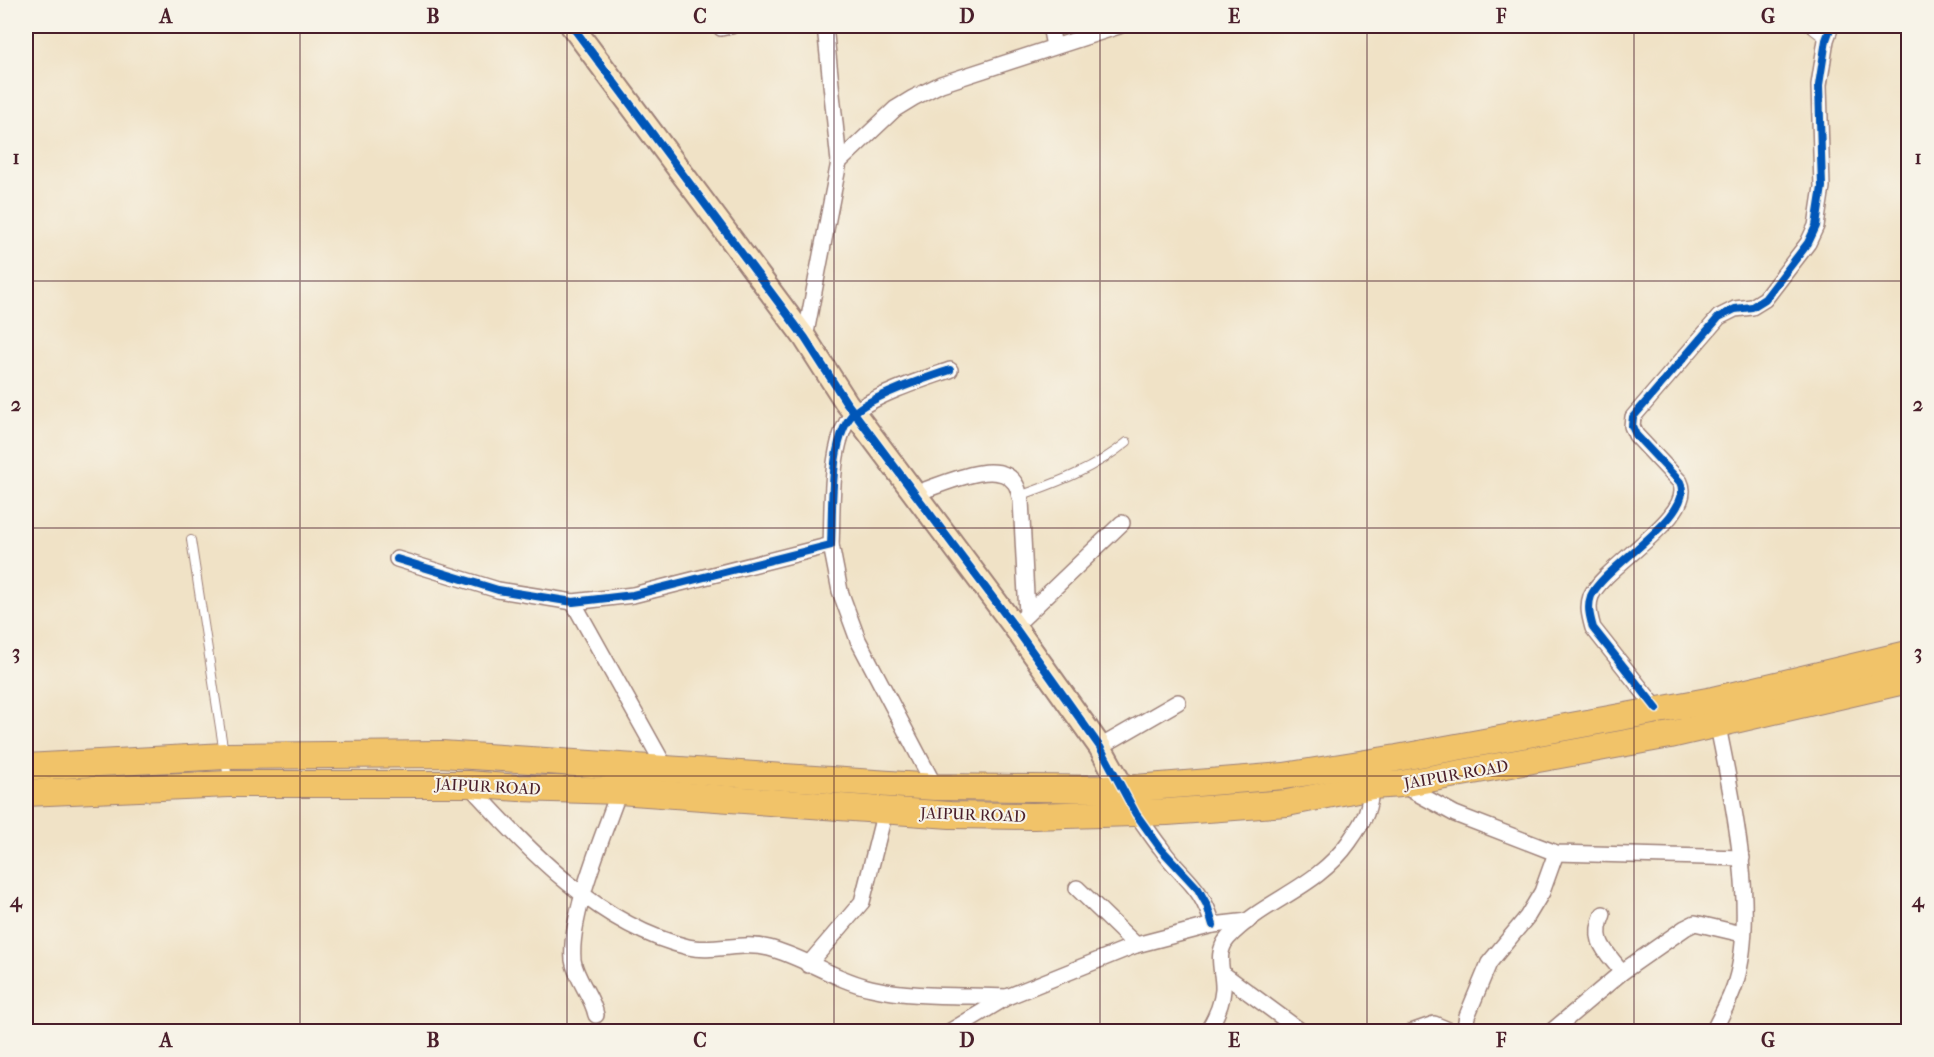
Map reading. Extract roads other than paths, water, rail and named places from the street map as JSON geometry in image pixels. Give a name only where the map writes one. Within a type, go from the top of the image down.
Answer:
[{"type":"main road","name":"JAIPUR ROAD","points":[[26,767],[225,756],[441,754],[656,766],[935,787],[1124,789],[1284,776],[1372,774],[1401,784],[1658,737],[1715,712],[1908,654]]},
{"type":"main road","name":"JAIPUR ROAD","points":[[26,793],[229,784],[468,784],[519,788],[619,790],[885,811],[1033,816],[1136,813],[1287,802],[1372,774],[1657,709],[1715,712],[1908,680]]},
{"type":"main road","points":[[646,793],[656,766]]},
{"type":"street","points":[[572,26],[805,338],[846,402],[916,494],[1020,620],[1100,747],[1136,813],[1161,849],[1198,889],[1207,905],[1213,925]]},
{"type":"street","points":[[805,338],[839,162],[825,26]]},
{"type":"street","points":[[1050,26],[1054,46]]},
{"type":"street","points":[[839,162],[895,109],[941,84],[1119,26]]},
{"type":"street","points":[[1657,709],[1593,628],[1588,612],[1591,596],[1603,580],[1671,516],[1684,497],[1684,490],[1680,482],[1636,435],[1632,426],[1633,417],[1719,317],[1735,309],[1760,304],[1808,243],[1816,226],[1821,187],[1819,85],[1826,40],[1831,26]]},
{"type":"street","points":[[935,787],[858,640],[840,591],[831,545],[836,450],[855,411],[912,384],[950,370]]},
{"type":"street","points":[[916,494],[986,471],[1006,474],[1015,482],[1019,496],[1020,620]]},
{"type":"street","points":[[1020,620],[1122,523]]},
{"type":"street","points":[[397,560],[498,590],[573,603],[633,595],[831,545]]},
{"type":"street","points":[[573,603],[656,766]]},
{"type":"street","points":[[1100,747],[1178,702]]},
{"type":"street","points":[[1713,1032],[1736,983],[1743,934],[1742,858],[1715,712]]},
{"type":"street","points":[[1207,1032],[1221,1004],[1221,948],[1248,921],[1325,871],[1340,856],[1367,818],[1372,774]]},
{"type":"street","points":[[468,784],[520,839],[584,893],[624,922],[657,938],[689,948],[752,946],[770,948],[808,965],[871,988],[1007,997]]},
{"type":"street","points":[[1401,784],[1455,814],[1556,853],[1742,858]]},
{"type":"street","points":[[596,1015],[594,1003],[575,971],[573,944],[584,893],[619,790]]},
{"type":"street","points":[[808,965],[862,902],[885,811]]},
{"type":"street","points":[[1464,1032],[1467,1016],[1489,963],[1527,917],[1542,892],[1556,853]]},
{"type":"street","points":[[1077,888],[1136,945]]},
{"type":"street","points":[[1603,914],[1597,927],[1597,937],[1622,972]]},
{"type":"street","points":[[949,1032],[1007,997],[1136,945],[1213,925],[1248,921]]},
{"type":"street","points":[[1552,1031],[1622,972],[1695,923],[1743,934]]},
{"type":"street","points":[[1222,973],[1302,1032]]},
{"type":"street","points":[[1411,1032],[1434,1024],[1453,1032]]},
{"type":"lane","points":[[1808,26],[1826,40]]},
{"type":"lane","points":[[1019,496],[1076,476],[1106,460],[1127,442]]},
{"type":"lane","points":[[191,540],[229,784]]},
{"type":"lane","points":[[26,1023],[30,1032]]}]
